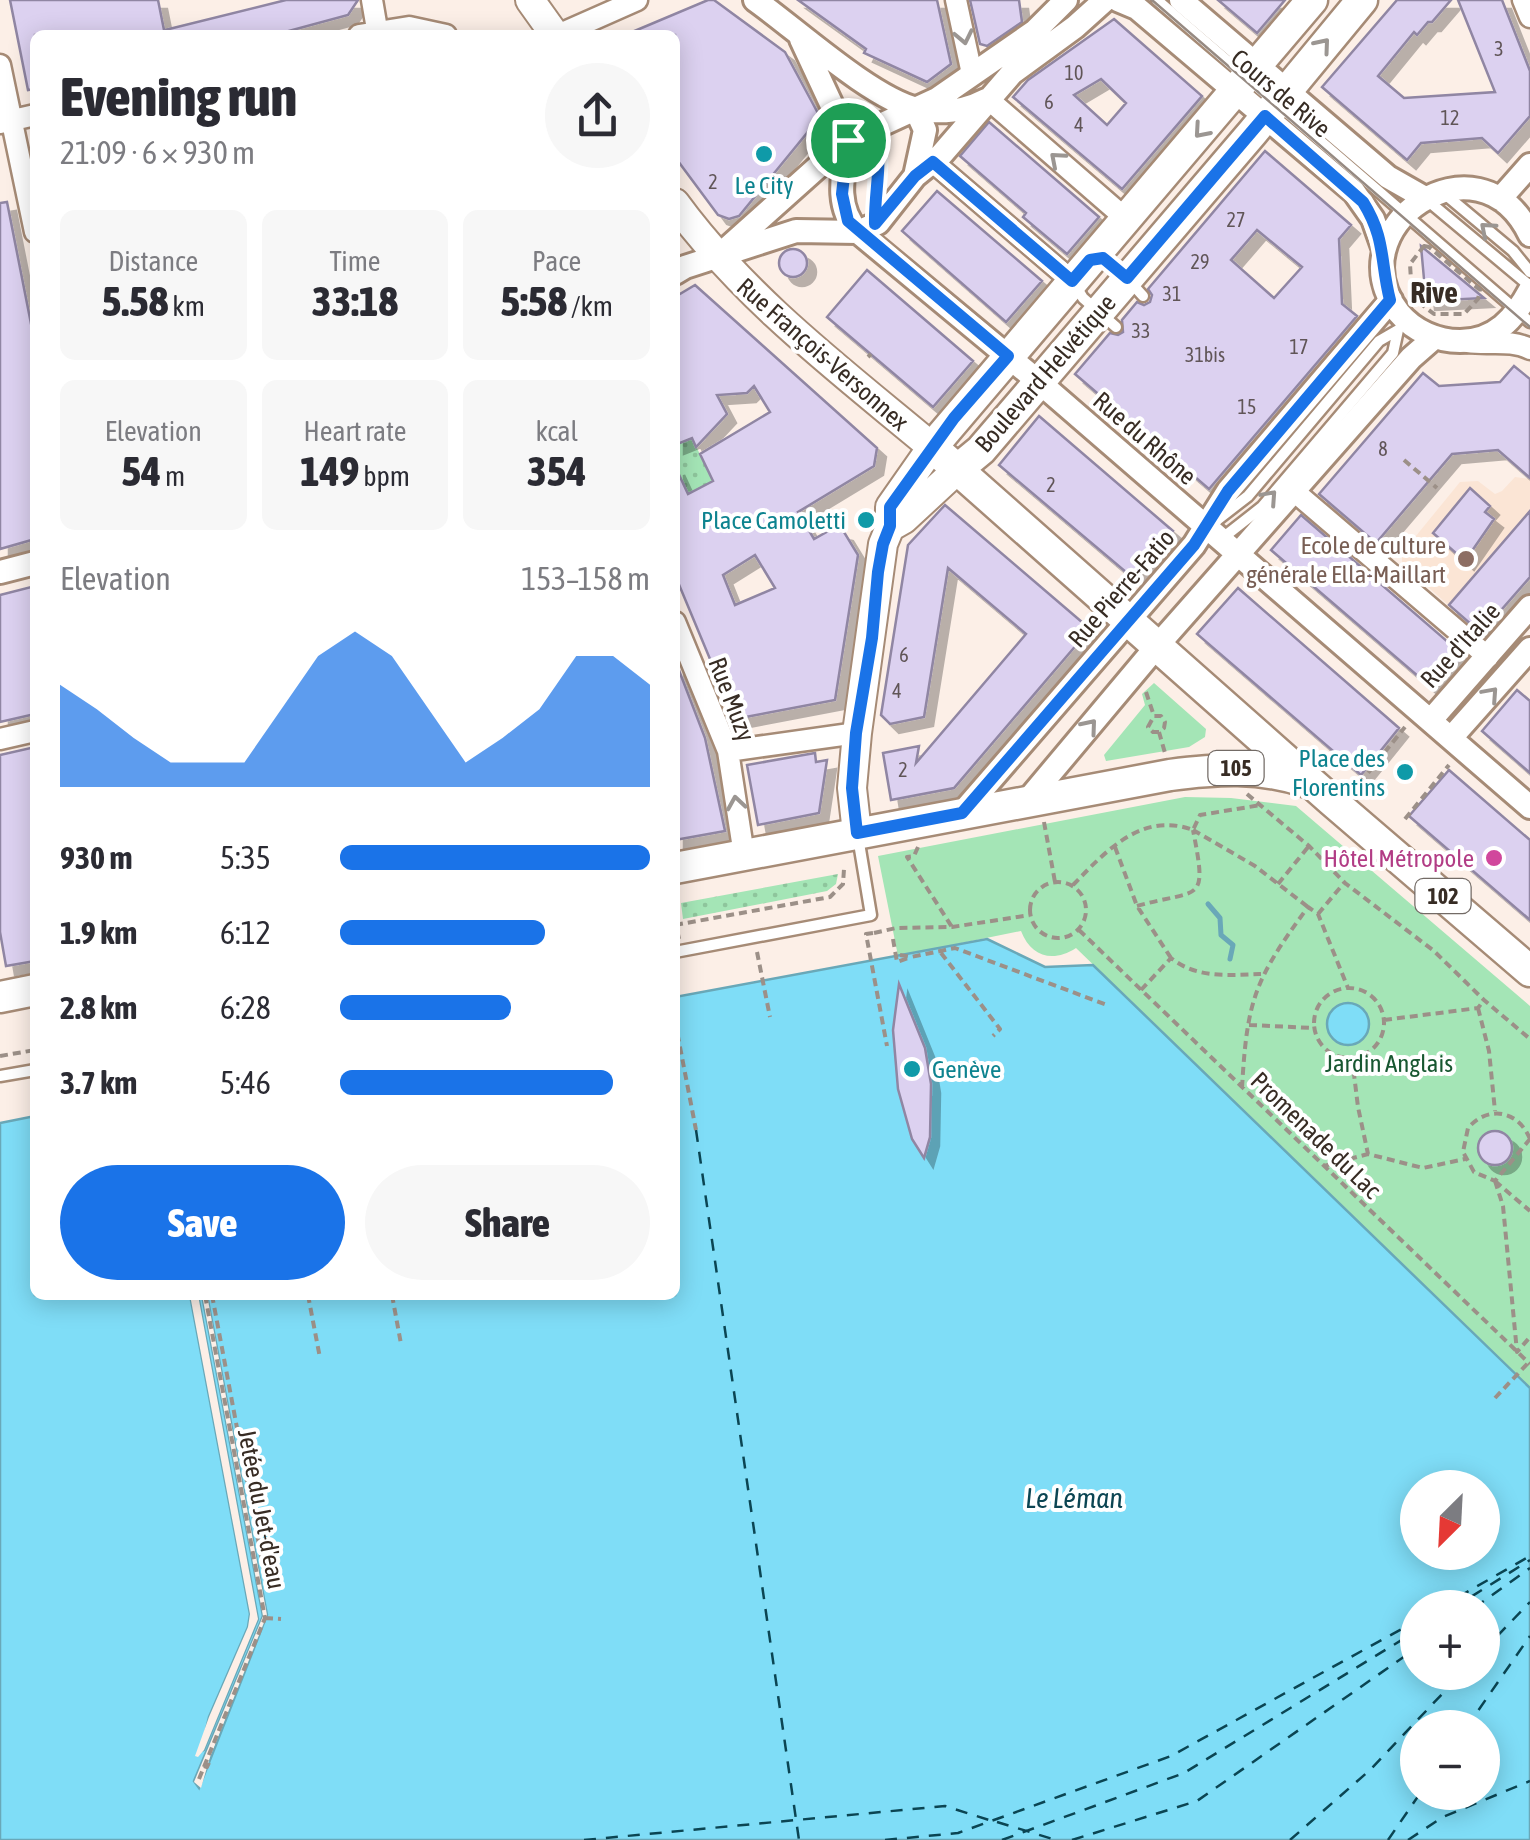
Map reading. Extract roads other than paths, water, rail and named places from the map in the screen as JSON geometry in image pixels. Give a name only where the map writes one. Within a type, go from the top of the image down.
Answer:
[{"type":"main road","points":[[530,0],[552,30]]},
{"type":"main road","name":"Boulevard Helvétique","points":[[932,447],[1312,0]]},
{"type":"main road","name":"Boulevard Helvétique","points":[[958,469],[981,450],[1039,382],[1107,319],[1135,287],[1276,103],[1362,0]]},
{"type":"main road","name":"102","points":[[680,210],[717,258]]},
{"type":"main road","name":"Rue François-Versonnex","points":[[717,258],[748,290],[1157,646]]},
{"type":"main road","points":[[857,833],[852,788],[856,733],[890,507],[932,447]]},
{"type":"main road","points":[[890,526],[904,520],[958,469]]},
{"type":"main road","name":"102","points":[[1157,646],[1530,971]]},
{"type":"main road","name":"105","points":[[680,867],[962,813],[1035,810],[1170,775],[1235,768],[1267,770],[1312,783]]},
{"type":"main road","points":[[0,997],[30,991]]},
{"type":"street","points":[[371,30],[372,0]]},
{"type":"street","points":[[568,30],[638,0]]},
{"type":"street","points":[[755,0],[840,66],[915,108],[955,110],[988,99]]},
{"type":"street","points":[[956,0],[972,74]]},
{"type":"street","points":[[717,258],[848,140],[937,99],[1035,32],[1066,0]]},
{"type":"street","points":[[874,233],[924,169],[1012,73],[1080,24],[1105,0]]},
{"type":"street","name":"Cours de Rive","points":[[1118,0],[1137,8],[1246,78],[1276,103],[1388,177],[1432,195]]},
{"type":"street","name":"Cours de Rive","points":[[1181,0],[1246,78],[1276,103],[1374,219],[1384,250],[1390,300]]},
{"type":"street","points":[[1523,0],[1530,17]]},
{"type":"street","points":[[794,28],[848,140],[842,194],[848,221],[874,233]]},
{"type":"street","points":[[390,30],[423,30]]},
{"type":"street","points":[[0,66],[5,122],[30,214]]},
{"type":"street","points":[[988,99],[1125,218]]},
{"type":"street","points":[[915,108],[925,130],[924,169]]},
{"type":"street","points":[[5,122],[30,116]]},
{"type":"street","points":[[1500,200],[1530,166]]},
{"type":"street","points":[[924,169],[1081,270]]},
{"type":"street","points":[[1384,250],[1405,215],[1432,195],[1467,188],[1500,200],[1520,217],[1530,235]]},
{"type":"street","points":[[680,270],[796,231],[874,233]]},
{"type":"street","name":"Rue du Rhône","points":[[874,233],[1008,356],[1530,807]]},
{"type":"street","points":[[1461,341],[1490,336],[1524,317],[1530,288]]},
{"type":"street","points":[[1390,300],[1406,321],[1434,326],[1461,341],[1496,345],[1515,342],[1530,349]]},
{"type":"street","name":"Rue Pierre-Fatio","points":[[1035,810],[1157,646],[1222,541],[1228,491],[1390,300]]},
{"type":"street","name":"Rue Pierre-Fatio","points":[[962,813],[1130,621],[1222,541],[1294,492],[1411,358],[1434,326]]},
{"type":"street","points":[[1294,492],[1488,656]]},
{"type":"street","points":[[0,572],[30,564]]},
{"type":"street","name":"Rue d'Italie","points":[[1430,720],[1530,607]]},
{"type":"street","name":"Rue Muzy","points":[[680,634],[728,751],[744,855]]},
{"type":"street","points":[[1451,738],[1525,664]]},
{"type":"street","points":[[728,751],[856,733]]},
{"type":"street","points":[[0,739],[30,736]]},
{"type":"lane","points":[[1157,0],[1246,78]]},
{"type":"lane","name":"Cours de Rive","points":[[1276,103],[1524,317]]},
{"type":"lane","points":[[874,128],[881,156],[875,180],[874,233]]},
{"type":"lane","points":[[1432,195],[1513,252],[1530,272]]},
{"type":"lane","points":[[1432,195],[1530,288]]},
{"type":"lane","points":[[1107,319],[1081,270],[1103,258],[1135,287]]},
{"type":"lane","points":[[1398,330],[1392,353],[1262,507],[1222,541],[1248,496],[1379,341],[1398,330]]},
{"type":"lane","points":[[680,951],[871,916],[857,833]]},
{"type":"lane","points":[[0,1076],[30,1071]]},
{"type":"water","name":"Le Léman","points":[[987,939],[1045,967],[1093,965],[1530,1388],[1530,1840],[0,1840],[0,1123],[30,1117],[30,1300],[191,1300],[250,1614],[209,1717],[201,1751],[258,1619],[199,1300],[203,1300],[263,1616],[194,1781],[199,1788],[267,1615],[208,1300],[680,1300],[680,996]]},
{"type":"water","points":[[1348,1003],[1363,1009],[1369,1024],[1363,1039],[1348,1045],[1333,1039],[1327,1024],[1333,1009]]},
{"type":"waterway","points":[[1208,904],[1220,918],[1221,935],[1233,945],[1230,959]]},
{"type":"tram line","points":[[1152,0],[1530,327]]},
{"type":"place","name":"Le City","points":[[764,154]]},
{"type":"place","name":"Place Camoletti","points":[[866,520]]},
{"type":"place","name":"Ecole de culture générale Ella-Maillart","points":[[1466,559]]},
{"type":"place","name":"Place des Florentins","points":[[1405,772]]},
{"type":"place","name":"Hôtel Métropole","points":[[1494,858]]},
{"type":"place","name":"Genève","points":[[912,1069]]},
{"type":"district","name":"Rive","points":[[1434,293]]},
{"type":"park label","name":"Jardin Anglais","points":[[1389,1063]]}]
